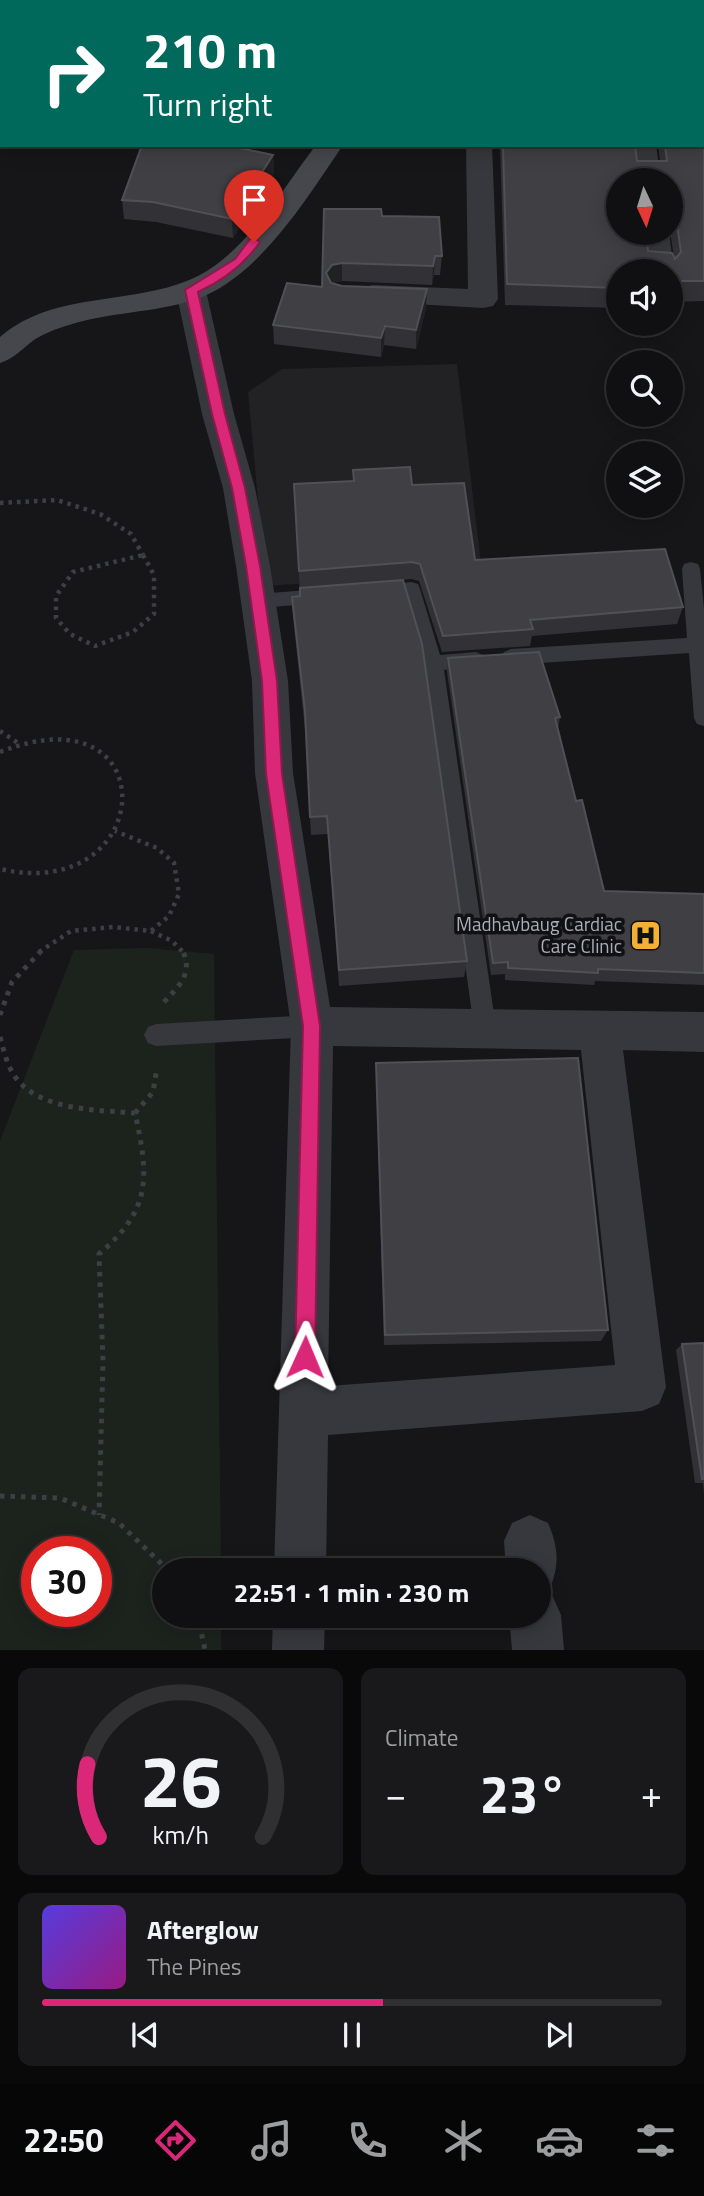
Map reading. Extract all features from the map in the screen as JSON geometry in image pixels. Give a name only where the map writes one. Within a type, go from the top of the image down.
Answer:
[{"type":"street","points":[[0,352],[9,342],[36,325],[66,313],[191,290],[211,281],[239,261],[328,147]]},
{"type":"street","points":[[343,293],[483,299],[479,147]]},
{"type":"street","points":[[643,147],[646,168]]},
{"type":"street","points":[[191,290],[218,414],[239,488],[258,601],[270,681],[274,774],[312,1026],[300,1558]]},
{"type":"street","points":[[312,1026],[704,1032]]},
{"type":"street","points":[[303,1412],[642,1387],[600,1032]]},
{"type":"street","points":[[298,1650],[299,1628]]},
{"type":"street","points":[[536,1628],[538,1650]]},
{"type":"lane","points":[[691,569],[704,718]]},
{"type":"lane","points":[[258,601],[411,590],[433,663],[485,1028]]},
{"type":"lane","points":[[433,663],[698,645]]},
{"type":"lane","points":[[156,1035],[312,1026]]},
{"type":"path","points":[[0,503],[57,500],[100,514],[131,534],[143,555],[153,575],[154,614],[133,632],[95,646],[70,634],[56,618],[56,596],[73,572],[143,555]]},
{"type":"path","points":[[0,731],[18,743]]},
{"type":"path","points":[[0,752],[18,743],[45,738],[72,740],[95,749],[113,764],[122,785],[123,796],[123,807],[115,831],[99,850],[68,868],[50,873],[23,875],[0,869]]},
{"type":"path","points":[[0,1015],[12,982],[39,953],[71,931],[113,927],[151,931],[169,916],[179,894],[174,863],[157,848],[115,831]]},
{"type":"path","points":[[0,1037],[6,1061],[18,1082],[41,1099],[135,1113],[145,1158],[144,1193],[124,1232],[99,1254],[103,1362],[99,1515]]},
{"type":"path","points":[[0,1496],[60,1498],[119,1523],[155,1558]]},
{"type":"path","points":[[200,1628],[205,1650]]},
{"type":"shaded area","points":[[457,364],[482,571],[266,586],[248,392],[282,369]]},
{"type":"shaded area","points":[[146,948],[214,954],[221,1558],[152,1558],[152,1628],[221,1628],[221,1650],[0,1650],[0,1141],[74,950]]},
{"type":"building","points":[[141,147],[235,147],[273,155],[232,219],[153,202],[122,200]]},
{"type":"building","points":[[503,147],[635,147],[637,161],[667,161],[665,147],[704,147],[704,281],[683,281],[683,259],[675,259],[606,259],[606,288],[507,284]]},
{"type":"building","points":[[324,209],[381,209],[382,216],[439,217],[442,256],[435,256],[433,266],[342,263],[332,265],[326,273],[331,283],[342,286],[427,289],[416,330],[385,326],[381,338],[273,325],[287,283],[322,287]]},
{"type":"building","points":[[410,467],[412,485],[464,483],[475,560],[665,549],[683,607],[530,620],[533,629],[443,636],[420,564],[412,562],[299,571],[294,484],[354,481],[353,470]]},
{"type":"building","points":[[403,580],[422,644],[467,961],[339,970],[327,816],[310,817],[305,711],[292,597],[300,596],[300,588]]},
{"type":"building","points":[[539,652],[560,717],[555,718],[576,801],[582,800],[604,891],[704,894],[704,973],[598,969],[598,973],[508,968],[508,962],[493,963],[448,658]]},
{"type":"building","points":[[578,1058],[608,1330],[385,1335],[376,1063]]},
{"type":"building","points":[[704,1343],[704,1479],[702,1479],[682,1344]]},
{"type":"place","name":"Madhavbaug Cardiac Care Clinic","points":[[645,935]]},
{"type":"route","points":[[254,242],[239,261],[211,281],[191,290],[218,414],[239,488],[253,566],[270,681],[274,774],[312,1026],[305,1357]]}]
